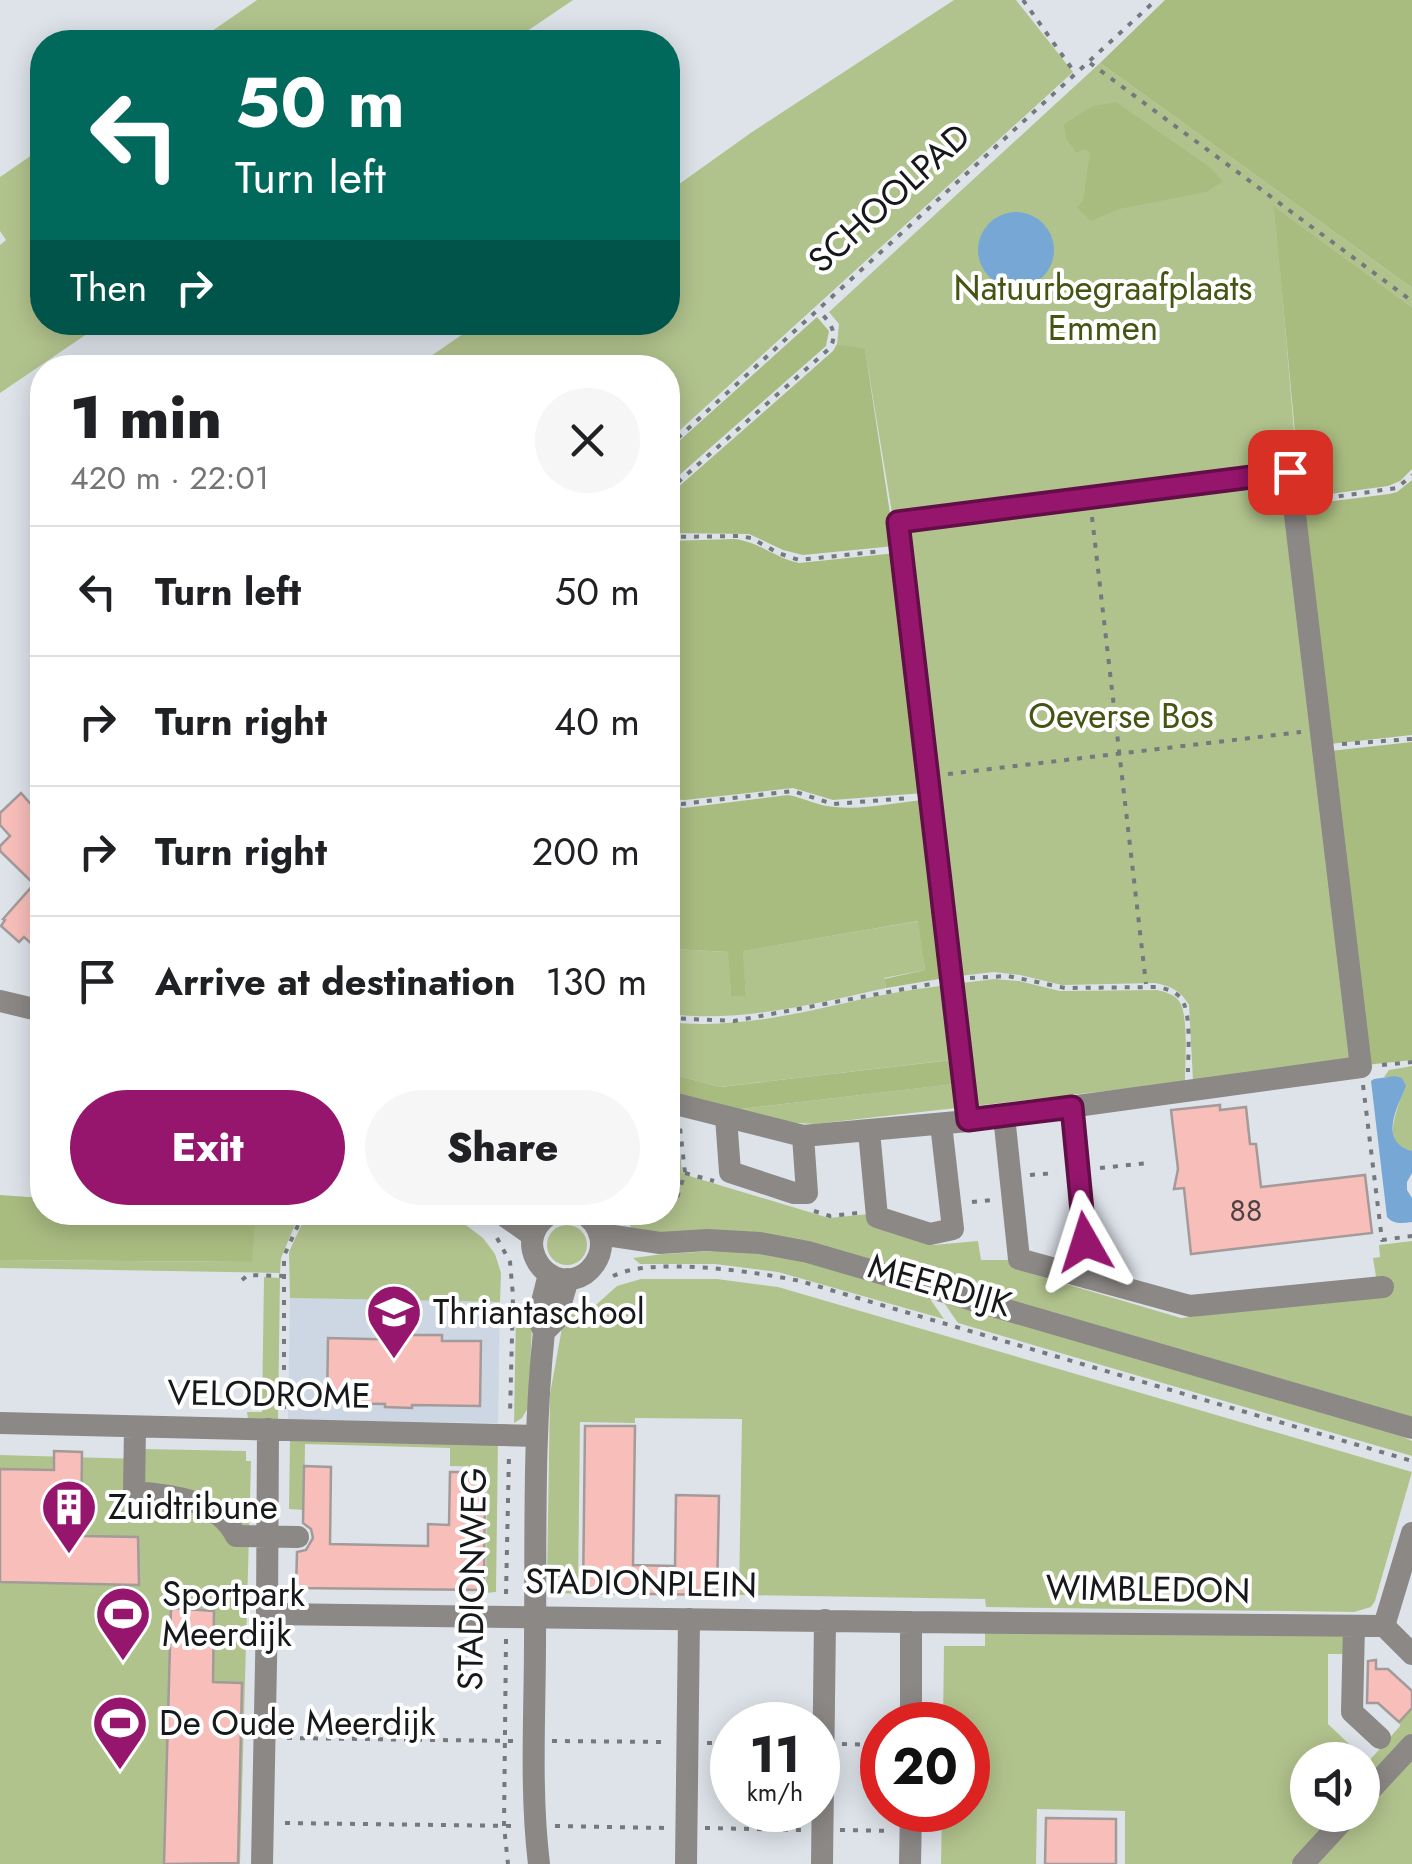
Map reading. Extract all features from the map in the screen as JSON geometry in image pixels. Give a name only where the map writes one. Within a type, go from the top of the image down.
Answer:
[{"type":"street","points":[[680,1106],[803,1136],[941,1124],[1361,1067],[1290,472],[898,522],[968,1120]]},
{"type":"street","points":[[0,1001],[30,1006]]},
{"type":"street","points":[[1072,1107],[1088,1278]]},
{"type":"street","points":[[1004,1116],[1019,1260],[1190,1306],[1383,1287]]},
{"type":"street","points":[[726,1117],[730,1172],[794,1193],[807,1192],[803,1136]]},
{"type":"street","points":[[868,1130],[878,1217],[930,1234],[953,1230],[941,1124]]},
{"type":"street","points":[[502,1225],[533,1236]]},
{"type":"street","points":[[538,1225],[533,1236],[537,1262],[558,1276],[587,1272],[603,1256],[596,1225]]},
{"type":"street","name":"MEERDIJK","points":[[603,1256],[660,1243],[707,1240],[760,1243],[808,1252],[1412,1428]]},
{"type":"street","name":"STADIONWEG","points":[[539,1864],[534,1741],[536,1436],[544,1332],[538,1318],[542,1298],[558,1276]]},
{"type":"street","name":"STADIONWEG","points":[[544,1332],[556,1320],[558,1276]]},
{"type":"street","name":"VELODROME","points":[[0,1423],[536,1436]]},
{"type":"street","points":[[135,1426],[134,1492],[181,1497],[206,1507],[231,1526],[236,1536],[298,1537]]},
{"type":"street","points":[[262,1864],[268,1536],[276,1429]]},
{"type":"street","points":[[1412,1533],[1384,1626],[1412,1654]]},
{"type":"street","name":"STADIONPLEIN","points":[[268,1614],[911,1622]]},
{"type":"street","points":[[686,1864],[689,1619]]},
{"type":"street","points":[[825,1702],[826,1620]]},
{"type":"street","points":[[911,1622],[911,1702]]},
{"type":"street","name":"WIMBLEDON","points":[[911,1622],[1384,1626]]},
{"type":"street","points":[[1354,1626],[1352,1712],[1380,1738]]},
{"type":"street","points":[[1380,1780],[1412,1745]]},
{"type":"street","points":[[822,1832],[822,1864]]},
{"type":"street","points":[[910,1832],[910,1864]]},
{"type":"street","points":[[1302,1864],[1332,1832]]},
{"type":"path","points":[[1023,0],[1076,74]]},
{"type":"path","name":"SCHOOLPAD","points":[[680,435],[1156,0]]},
{"type":"path","points":[[1090,63],[1412,301]]},
{"type":"path","points":[[680,481],[830,348],[834,334],[818,310]]},
{"type":"path","points":[[1294,503],[1397,488],[1412,475]]},
{"type":"path","points":[[1090,498],[1147,987]]},
{"type":"path","points":[[680,536],[751,538],[799,560],[901,549]]},
{"type":"path","points":[[680,804],[793,791],[833,804],[1118,754],[1321,737],[1412,739]]},
{"type":"path","points":[[1412,1062],[1361,1067],[1382,1240],[1412,1236]]},
{"type":"path","points":[[680,1146],[685,1172],[680,1188]]},
{"type":"path","points":[[685,1172],[721,1184]]},
{"type":"path","points":[[950,1204],[1013,1198]]},
{"type":"path","points":[[812,1211],[830,1216],[877,1211]]},
{"type":"path","points":[[276,1429],[284,1256],[298,1225]]},
{"type":"path","points":[[497,1225],[510,1262],[513,1296],[542,1298]]},
{"type":"path","name":"MEERDIJK","points":[[603,1256],[631,1269],[681,1267],[754,1272],[800,1281],[1412,1462]]},
{"type":"path","points":[[242,1280],[248,1275],[284,1276]]},
{"type":"path","name":"STADIONWEG","points":[[508,1864],[504,1741],[513,1296]]},
{"type":"path","points":[[265,1738],[710,1743]]},
{"type":"path","points":[[263,1823],[710,1828]]},
{"type":"shaded area","name":"Thriantaschool","points":[[290,1298],[500,1302],[498,1423],[288,1420]]},
{"type":"green space","points":[[257,0],[573,0],[529,30],[213,30]]},
{"type":"green space","points":[[954,0],[1016,0],[1073,72],[680,430],[680,355],[432,355],[462,335],[680,335],[680,183]]},
{"type":"green space","points":[[1165,0],[1412,0],[1412,288],[1100,63]]},
{"type":"green space","name":"Natuurbegraafplaats Emmen","points":[[1100,63],[1412,288],[1412,307],[1275,207],[1297,466],[892,513],[865,350],[837,344],[839,324],[829,312]]},
{"type":"green space","points":[[1116,102],[1211,168],[1223,182],[1206,192],[1119,209],[1091,221],[1077,208],[1083,200],[1090,153],[1084,149],[1077,153],[1066,139],[1064,124],[1093,106]]},
{"type":"green space","points":[[30,156],[30,335],[85,335],[56,355],[30,355],[30,373],[0,393],[0,245],[6,240],[0,231],[0,177]]},
{"type":"green space","points":[[1274,206],[1412,307],[1412,469],[1400,481],[1301,498]]},
{"type":"green space","points":[[817,317],[829,331],[826,346],[680,474],[680,440]]},
{"type":"green space","points":[[837,344],[865,349],[895,546],[803,555],[749,534],[680,533],[680,485]]},
{"type":"green space","points":[[1412,480],[1412,735],[1330,744],[1302,505],[1389,494]]},
{"type":"green space","name":"Oeverse Bos","points":[[1281,483],[1351,1058],[1193,1081],[1189,1005],[1171,988],[1155,983],[1062,985],[994,972],[959,976],[908,534],[910,526]]},
{"type":"green space","points":[[735,539],[799,563],[896,553],[924,793],[833,800],[793,788],[680,800],[680,541]]},
{"type":"green space","points":[[1412,742],[1412,1060],[1366,1065],[1330,751]]},
{"type":"green space","points":[[788,795],[846,808],[925,800],[945,978],[886,988],[884,979],[925,970],[918,921],[743,951],[746,996],[731,997],[728,952],[680,949],[680,808]]},
{"type":"green space","points":[[919,921],[925,970],[884,978],[886,988],[804,1006],[723,1016],[680,1015],[680,949],[729,952],[731,997],[746,995],[742,951]]},
{"type":"green space","points":[[994,979],[1060,991],[1157,990],[1172,995],[1182,1007],[1185,1082],[815,1124],[733,1110],[954,1084],[951,1060],[720,1087],[680,1076],[680,1023],[745,1022]]},
{"type":"green space","points":[[952,1060],[955,1084],[733,1110],[680,1095],[680,1076],[720,1087]]},
{"type":"green space","points":[[1412,1066],[1412,1151],[1394,1139],[1402,1078],[1384,1077],[1389,1070]]},
{"type":"green space","points":[[680,1152],[682,1172],[686,1175],[829,1218],[869,1214],[870,1226],[933,1245],[978,1241],[981,1260],[1011,1260],[1012,1268],[1181,1318],[1391,1294],[1390,1280],[1376,1277],[1373,1258],[1380,1257],[1379,1245],[1412,1241],[1412,1417],[826,1247],[660,1235],[630,1225],[680,1225]]},
{"type":"green space","points":[[0,1195],[30,1197],[30,1225],[255,1225],[252,1262],[0,1260]]},
{"type":"green space","points":[[254,1225],[295,1225],[281,1258],[280,1273],[0,1268],[0,1260],[251,1262]]},
{"type":"green space","points":[[301,1225],[466,1225],[495,1254],[501,1273],[500,1302],[290,1298],[289,1252]]},
{"type":"green space","points":[[567,1225],[581,1231],[587,1245],[581,1259],[567,1265],[553,1259],[547,1245],[553,1231]]},
{"type":"green space","points":[[717,1251],[812,1261],[928,1296],[944,1319],[778,1272],[715,1264],[640,1264],[633,1258]]},
{"type":"green space","points":[[264,1277],[280,1278],[278,1420],[248,1419],[247,1412],[262,1412]]},
{"type":"green space","points":[[641,1279],[717,1279],[778,1287],[1412,1472],[1375,1601],[1371,1607],[1354,1612],[986,1607],[985,1599],[739,1595],[742,1419],[580,1422],[578,1594],[562,1593],[562,1577],[547,1577],[550,1394],[565,1311],[587,1313],[617,1286]]},
{"type":"green space","points":[[942,1300],[1400,1435],[1412,1441],[1412,1456],[958,1323]]},
{"type":"green space","points":[[533,1308],[528,1408],[514,1423],[516,1310]]},
{"type":"green space","points":[[290,1440],[498,1442],[496,1592],[486,1593],[487,1467],[450,1466],[450,1448],[305,1444],[304,1510],[289,1509]]},
{"type":"green space","name":"Sportpark Meerdijk","points":[[142,1449],[246,1451],[246,1461],[251,1461],[240,1864],[0,1864],[0,1455],[141,1459]]},
{"type":"green space","points":[[985,1631],[1345,1636],[1344,1654],[1328,1654],[1328,1724],[1347,1742],[1290,1742],[1290,1832],[1321,1832],[1291,1864],[1125,1864],[1125,1811],[1037,1809],[1036,1864],[941,1864],[942,1832],[990,1832],[990,1702],[943,1702],[944,1646],[985,1646]]},
{"type":"green space","points":[[1412,1708],[1412,1734],[1380,1769],[1380,1748]]},
{"type":"green space","points":[[1412,1760],[1412,1864],[1314,1864],[1344,1832],[1380,1832],[1380,1794]]},
{"type":"water","points":[[1016,212],[1043,223],[1054,250],[1043,277],[1016,288],[989,277],[978,250],[989,223]]},
{"type":"water","points":[[1402,1078],[1406,1086],[1393,1132],[1402,1147],[1412,1151],[1407,1190],[1412,1198],[1412,1222],[1402,1223],[1387,1217],[1371,1081]]},
{"type":"building","points":[[21,793],[30,803],[30,880],[0,851],[10,836],[0,825],[0,813]]},
{"type":"building","points":[[30,889],[30,942],[24,937],[19,942],[1,926]]},
{"type":"building","points":[[1220,1105],[1220,1110],[1246,1107],[1250,1144],[1256,1144],[1261,1187],[1365,1175],[1372,1233],[1191,1254],[1184,1188],[1174,1189],[1178,1169],[1171,1110]]},
{"type":"building","points":[[409,1335],[442,1335],[442,1341],[481,1341],[480,1406],[412,1408],[327,1403],[328,1338],[408,1340]]},
{"type":"building","points":[[585,1426],[635,1426],[633,1565],[675,1566],[676,1495],[719,1496],[717,1595],[583,1593]]},
{"type":"building","points":[[54,1451],[82,1452],[81,1536],[138,1537],[139,1585],[0,1582],[0,1469],[54,1470]]},
{"type":"building","points":[[304,1466],[331,1467],[330,1544],[428,1546],[428,1524],[449,1525],[450,1472],[485,1472],[484,1590],[296,1588],[297,1552],[306,1550],[313,1538],[311,1529],[303,1523]]},
{"type":"building","points":[[171,1608],[214,1611],[213,1682],[242,1683],[238,1863],[164,1864]]},
{"type":"building","points":[[1376,1660],[1376,1669],[1388,1669],[1412,1691],[1412,1708],[1399,1722],[1378,1703],[1367,1703],[1368,1661]]},
{"type":"building","points":[[1046,1818],[1116,1819],[1116,1864],[1045,1864]]},
{"type":"place","name":"Thriantaschool","points":[[394,1361]]},
{"type":"place","name":"Zuidtribune","points":[[69,1556]]},
{"type":"place","name":"Sportpark Meerdijk","points":[[123,1663]]},
{"type":"place","name":"De Oude Meerdijk","points":[[120,1772]]},
{"type":"route","points":[[1085,1242],[1072,1107],[968,1120],[898,522],[1290,472]]}]
